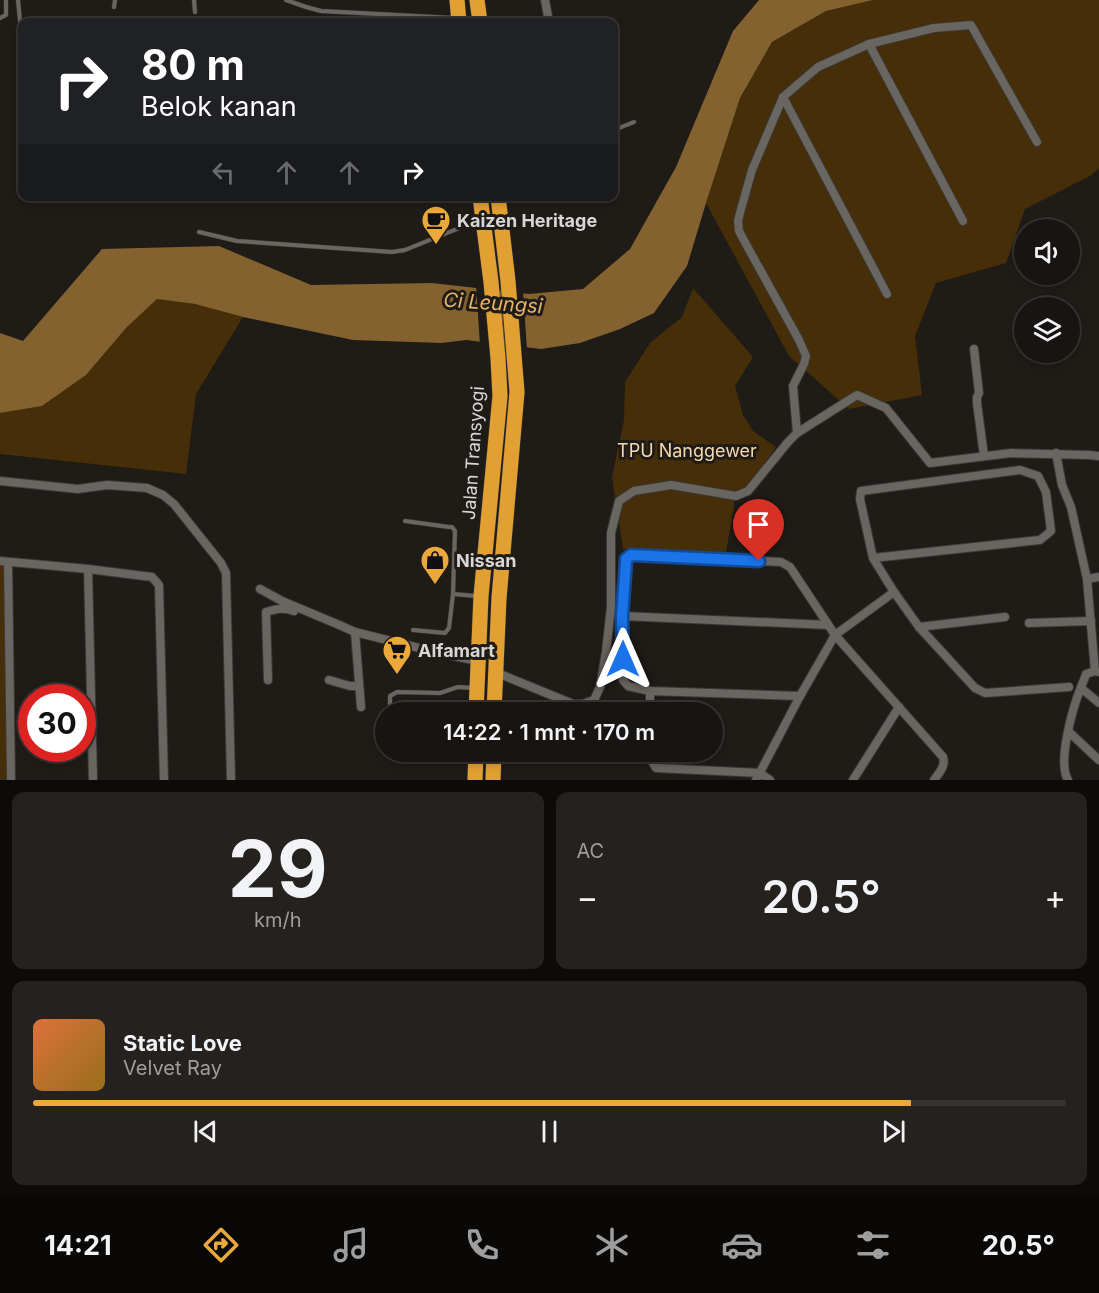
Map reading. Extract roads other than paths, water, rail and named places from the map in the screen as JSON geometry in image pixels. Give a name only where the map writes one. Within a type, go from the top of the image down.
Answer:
[{"type":"highway","points":[[457,0],[459,18]]},
{"type":"highway","points":[[477,0],[479,18]]},
{"type":"highway","name":"Jalan Transyogi","points":[[476,702],[481,596],[499,409],[498,358],[481,201]]},
{"type":"highway","points":[[494,702],[499,598],[517,392],[499,201]]},
{"type":"highway","points":[[475,780],[476,762]]},
{"type":"highway","points":[[493,780],[494,762]]},
{"type":"street","points":[[545,0],[548,18]]},
{"type":"street","points":[[797,433],[793,386],[806,356],[739,231],[738,221],[752,170],[783,97],[819,67],[870,44],[934,28],[971,25],[1037,142]]},
{"type":"street","points":[[870,44],[963,221]]},
{"type":"street","points":[[783,97],[887,294]]},
{"type":"street","points":[[974,350],[979,393],[977,403],[984,456]]},
{"type":"street","points":[[495,672],[573,704],[583,704],[594,700],[600,687],[606,652],[611,607],[611,533],[619,501],[634,491],[671,485],[736,496],[748,491],[797,433],[857,395],[886,408],[930,463],[1011,453],[1099,456]]},
{"type":"street","points":[[1056,453],[1062,485],[1071,507],[1087,579],[1097,672],[1086,674],[1065,744],[1064,774],[1068,780]]},
{"type":"street","points":[[873,558],[1040,540],[1051,531],[1046,492],[1038,476],[1020,470],[861,492],[860,499],[873,558],[919,627],[975,688],[985,693],[1069,687]]},
{"type":"street","points":[[0,481],[78,489],[107,485],[147,488],[163,495],[174,504],[221,563],[226,573],[231,780]]},
{"type":"street","points":[[800,696],[650,692],[628,686],[623,680],[622,616],[626,559],[631,555],[642,555],[781,562],[790,567],[835,635],[942,757],[944,765],[934,780]]},
{"type":"street","points":[[12,780],[4,562],[152,577],[159,585],[164,780]]},
{"type":"street","points":[[88,569],[93,780]]},
{"type":"street","points":[[1087,579],[1099,578]]},
{"type":"street","points":[[260,589],[282,601],[337,624],[356,636]]},
{"type":"street","points":[[758,777],[835,635],[894,592]]},
{"type":"street","points":[[268,680],[266,612],[275,609],[287,609],[306,615],[349,635],[478,661]]},
{"type":"street","points":[[622,616],[828,625]]},
{"type":"street","points":[[919,627],[1005,617]]},
{"type":"street","points":[[1029,623],[1091,621]]},
{"type":"street","points":[[356,636],[361,707]]},
{"type":"street","points":[[329,680],[359,686]]},
{"type":"street","points":[[1081,688],[1099,703]]},
{"type":"street","points":[[650,692],[650,702]]},
{"type":"street","points":[[853,780],[899,707]]},
{"type":"street","points":[[1069,732],[1099,760]]},
{"type":"street","points":[[652,762],[656,768],[770,780]]},
{"type":"lane","points":[[0,18],[6,15],[6,0]]},
{"type":"lane","points":[[18,0],[20,18]]},
{"type":"lane","points":[[114,0],[114,7]]},
{"type":"lane","points":[[194,0],[195,12]]},
{"type":"lane","points":[[286,0],[321,10],[431,18]]},
{"type":"lane","points":[[618,129],[634,123]]},
{"type":"lane","points":[[199,232],[237,241],[392,252],[405,250],[483,219]]},
{"type":"lane","points":[[405,521],[454,529],[453,594],[449,628],[445,633],[413,630]]},
{"type":"lane","points":[[453,594],[481,596]]},
{"type":"lane","points":[[390,702],[390,696],[397,692],[440,693],[458,687],[476,689]]},
{"type":"water","name":"Ci Leungsi","points":[[759,0],[873,0],[826,11],[772,42],[740,98],[687,266],[654,313],[620,329],[580,343],[541,349],[466,340],[442,343],[353,340],[243,317],[195,304],[157,299],[126,328],[86,375],[42,406],[0,413],[0,333],[23,341],[102,249],[219,246],[311,285],[432,283],[529,294],[583,289],[630,249],[676,167],[733,31]]},
{"type":"place","name":"Kaizen Heritage","points":[[436,246]]},
{"type":"place","name":"Nissan","points":[[435,586]]},
{"type":"place","name":"Alfamart","points":[[397,676]]},
{"type":"park label","name":"TPU Nanggewer","points":[[687,450]]}]
